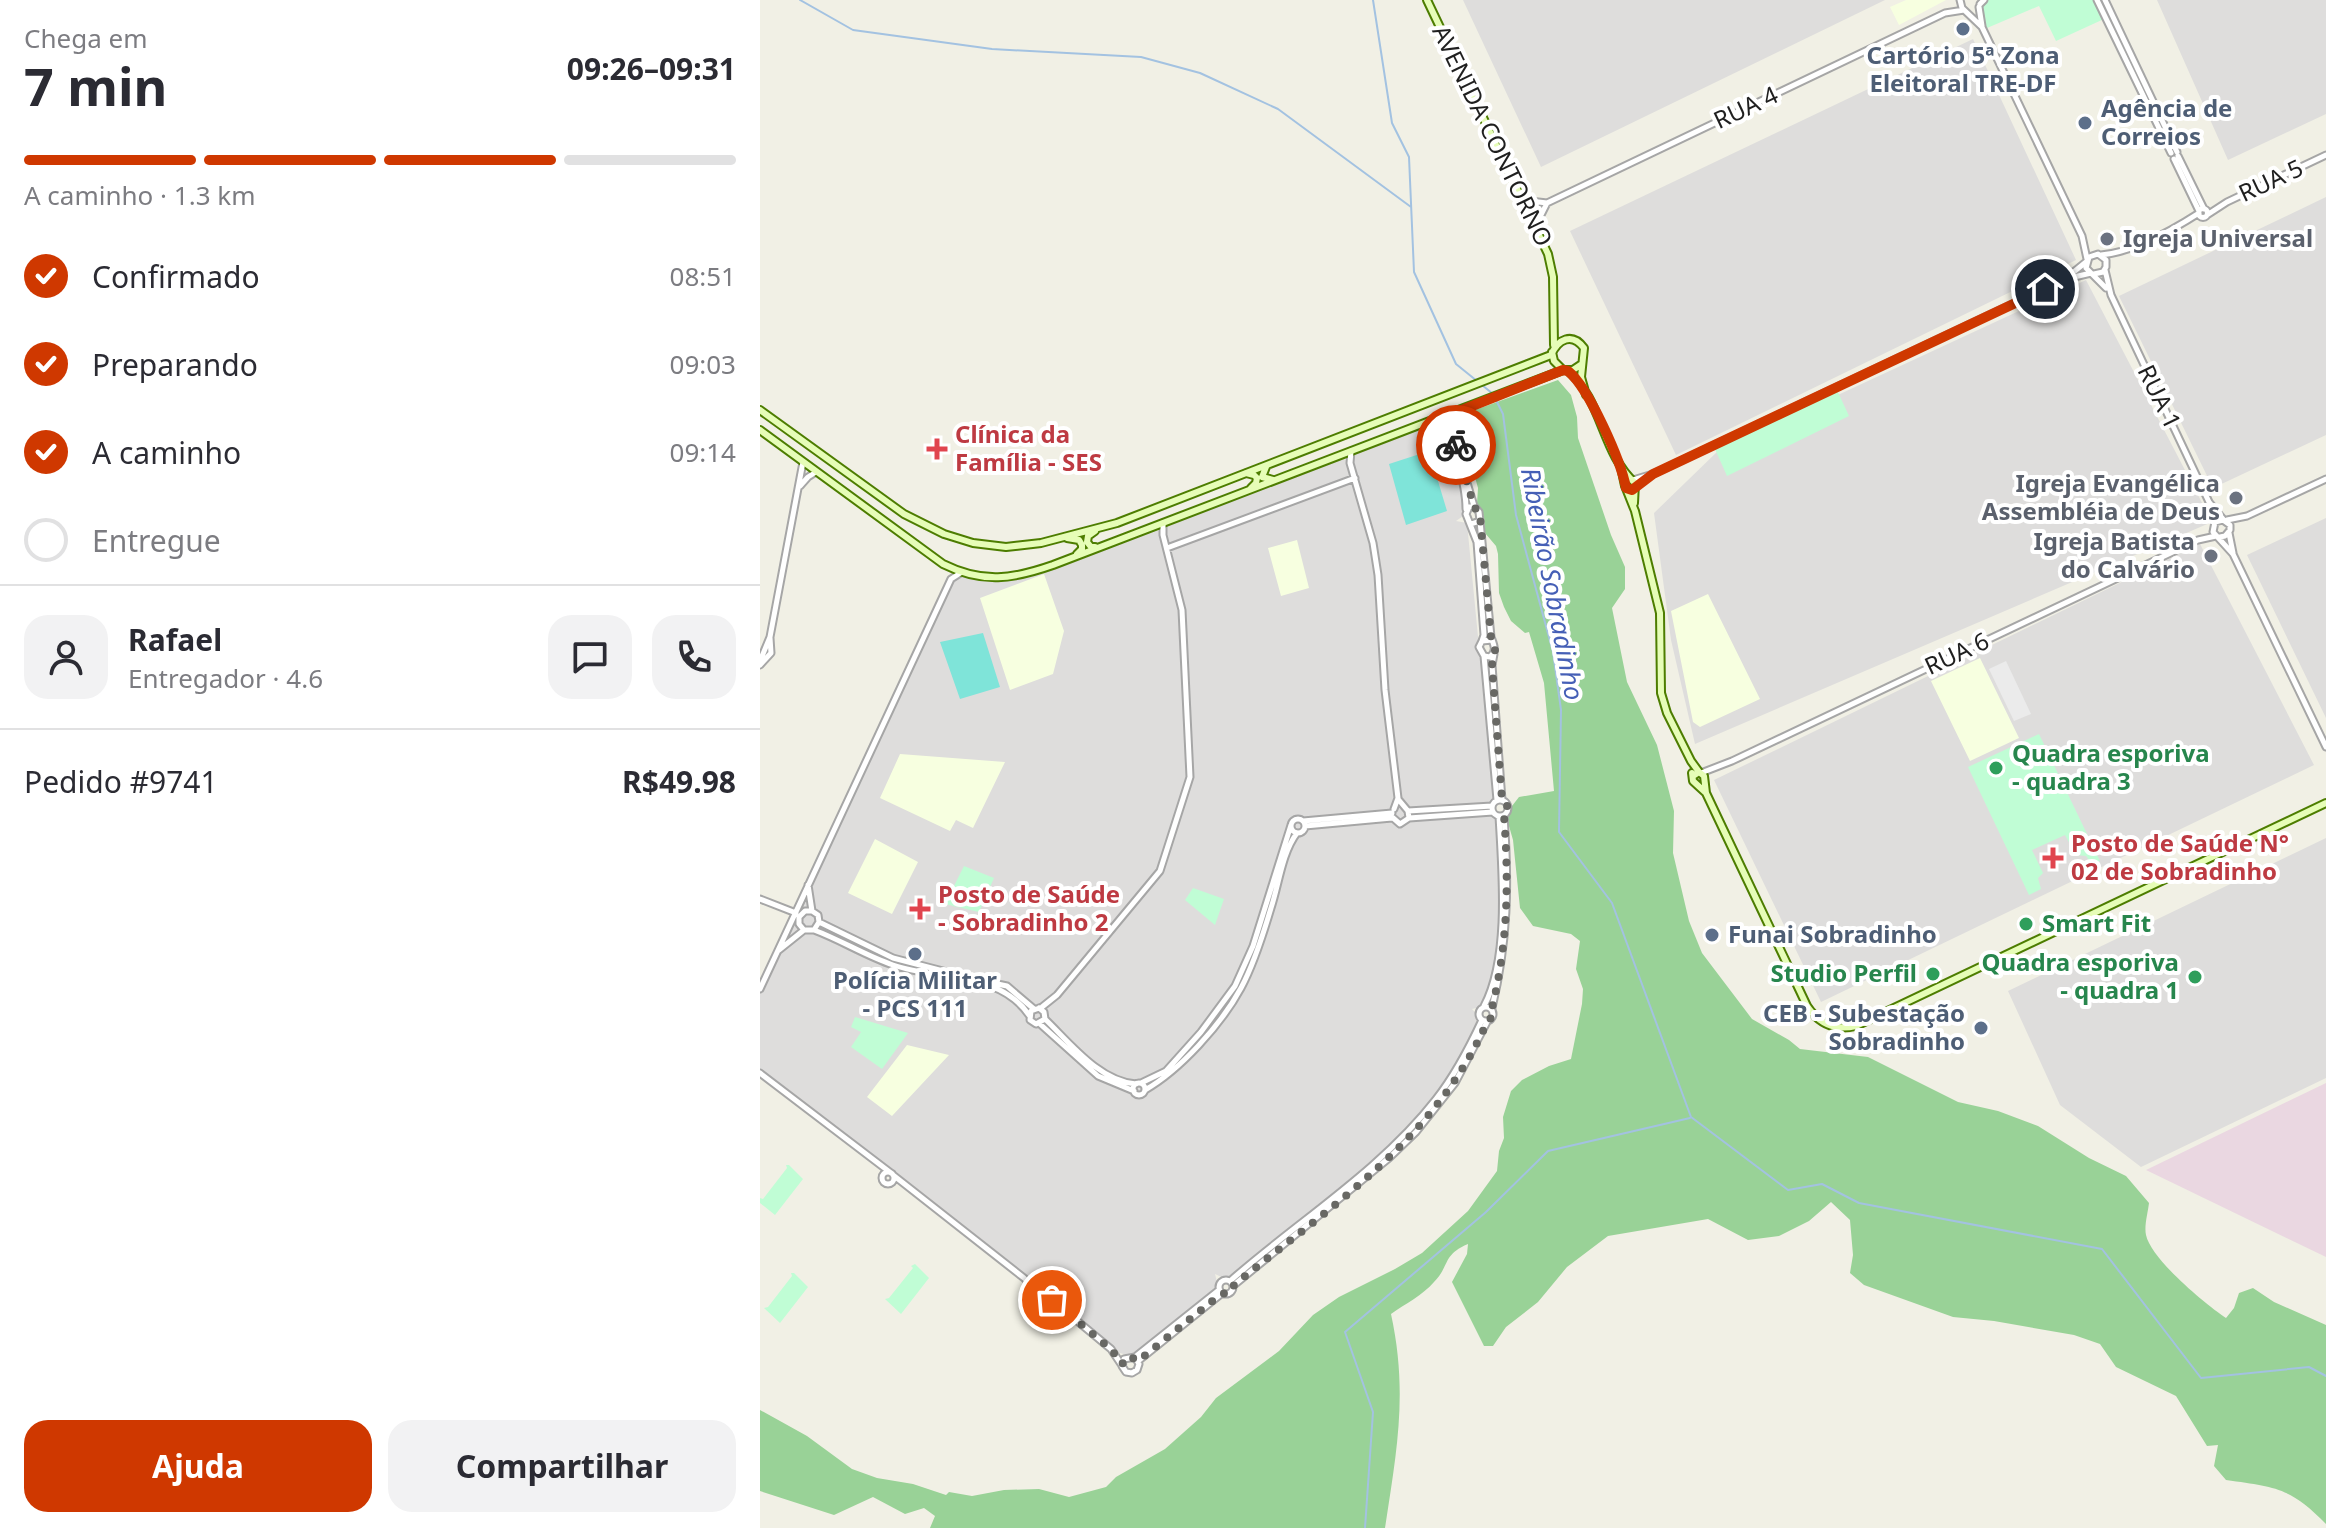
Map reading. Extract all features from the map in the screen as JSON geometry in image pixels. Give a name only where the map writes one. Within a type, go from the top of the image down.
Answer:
[{"type":"main road","name":"AVENIDA CONTORNO","points":[[1427,0],[1552,266],[1553,351]]},
{"type":"main road","points":[[1554,322],[1562,334],[1584,348],[1581,377],[1586,395],[1631,485],[1660,613],[1661,693],[1667,713],[1807,1006],[1818,1019],[1831,1027],[1856,1026],[2325,803]]},
{"type":"main road","points":[[1100,547],[1091,547],[1087,542],[1088,536],[1485,380],[1553,351],[1560,341],[1571,338]]},
{"type":"main road","points":[[1553,351],[1554,361],[1566,370],[1586,395]]},
{"type":"main road","points":[[760,430],[948,567],[986,577],[1010,578],[1100,547],[1582,364]]},
{"type":"main road","points":[[761,412],[890,505]]},
{"type":"main road","points":[[1278,480],[1264,479],[1261,473],[1264,468],[1291,454]]},
{"type":"main road","points":[[1226,499],[1256,483],[1254,475],[1244,473]]},
{"type":"main road","points":[[861,505],[868,507],[875,502],[872,491]]},
{"type":"main road","points":[[878,518],[877,506],[884,502],[944,534],[973,543],[1006,547],[1065,538],[1117,523]]},
{"type":"main road","points":[[1065,538],[1079,540],[1082,545],[1074,556]]},
{"type":"street","points":[[1945,13],[1960,0],[1982,27],[2082,236],[2086,261],[2092,274],[2109,292]]},
{"type":"street","points":[[2097,0],[2129,57],[2203,212]]},
{"type":"street","points":[[2105,0],[2125,50]]},
{"type":"street","points":[[1945,13],[1966,11],[1981,3],[1982,27]]},
{"type":"street","name":"RUA 4","points":[[1547,203],[1945,13]]},
{"type":"street","points":[[2175,155],[2203,212]]},
{"type":"street","name":"RUA 5","points":[[2121,252],[2326,155]]},
{"type":"street","points":[[1521,200],[1547,203],[1535,227]]},
{"type":"street","points":[[2082,236],[2106,260],[2109,292]]},
{"type":"street","points":[[2065,279],[2091,255],[2121,252]]},
{"type":"street","points":[[1631,485],[2065,279],[2105,268],[2121,252]]},
{"type":"street","name":"RUA 1","points":[[2109,292],[2209,502]]},
{"type":"street","points":[[1447,416],[1474,506],[1479,512],[1494,653],[1502,921],[1496,971],[1480,1012],[1484,1021]]},
{"type":"street","points":[[1220,1292],[1229,1293],[1232,1283],[1406,1134],[1447,1084],[1484,1021],[1493,1016],[1492,1008],[1505,950],[1508,908],[1484,656],[1479,647],[1484,635],[1477,542],[1467,518],[1466,498],[1452,446],[1439,419]]},
{"type":"street","points":[[1351,451],[1350,463],[1373,543],[1378,575],[1385,690],[1398,798],[1393,813]]},
{"type":"street","points":[[1338,456],[1350,463]]},
{"type":"street","points":[[760,660],[770,637],[803,462]]},
{"type":"street","points":[[800,487],[816,472]]},
{"type":"street","points":[[1167,548],[1355,478]]},
{"type":"street","points":[[2213,525],[2247,516],[2326,479]]},
{"type":"street","points":[[2209,502],[2230,532],[2233,554]]},
{"type":"street","points":[[2209,502],[2218,536],[2233,554],[2326,747]]},
{"type":"street","points":[[1466,510],[1474,506]]},
{"type":"street","points":[[2230,532],[2247,516]]},
{"type":"street","points":[[1471,524],[1480,521]]},
{"type":"street","points":[[784,935],[814,930],[894,966],[987,985],[1008,993],[1029,1015],[1032,1023],[1043,1020],[1057,995],[1160,871],[1190,777],[1182,610],[1163,535],[1163,523]]},
{"type":"street","name":"RUA 6","points":[[2198,540],[2213,525]]},
{"type":"street","points":[[1151,527],[1163,535]]},
{"type":"street","name":"RUA 6","points":[[1700,777],[2198,540],[2230,532]]},
{"type":"street","points":[[948,567],[951,579]]},
{"type":"street","points":[[760,989],[951,579],[962,572]]},
{"type":"street","points":[[760,660],[769,657],[772,649],[770,637]]},
{"type":"street","points":[[1482,641],[1492,640]]},
{"type":"street","points":[[764,647],[772,649]]},
{"type":"street","points":[[1484,656],[1490,657],[1494,653]]},
{"type":"street","points":[[1398,798],[1407,812]]},
{"type":"street","points":[[1043,1020],[1103,1073],[1124,1083],[1139,1083],[1166,1071],[1201,1032],[1235,986],[1253,946],[1291,825],[1296,819],[1304,824],[1393,813],[1498,808]]},
{"type":"street","points":[[1393,813],[1400,824],[1407,812]]},
{"type":"street","points":[[819,922],[893,958],[1007,986],[1036,1009],[1098,1076],[1140,1094],[1182,1062],[1240,989],[1271,909],[1289,846],[1297,833],[1303,831],[1304,824]]},
{"type":"street","points":[[1291,825],[1292,831],[1297,833]]},
{"type":"street","points":[[808,885],[812,911]]},
{"type":"street","points":[[760,899],[794,913],[812,911],[818,915],[819,922],[814,930]]},
{"type":"street","points":[[794,913],[804,930]]},
{"type":"street","points":[[798,922],[802,913]]},
{"type":"street","points":[[778,951],[795,934]]},
{"type":"street","points":[[1029,1015],[1057,995]]},
{"type":"street","points":[[1484,1006],[1492,1008]]},
{"type":"street","points":[[760,1073],[1060,1307],[1111,1349],[1124,1371],[1132,1373],[1139,1367],[1134,1358],[1111,1349]]},
{"type":"street","points":[[1139,1083],[1145,1090]]},
{"type":"street","points":[[1134,1091],[1139,1083]]},
{"type":"street","points":[[889,1174],[883,1182],[901,1182]]},
{"type":"street","points":[[889,1174],[891,1183]]},
{"type":"street","points":[[1122,1364],[1220,1292],[1222,1282],[1232,1283]]},
{"type":"street","points":[[1043,1296],[1039,1301],[1041,1307],[1046,1309],[1051,1303]]},
{"type":"shaded area","points":[[1463,0],[1885,0],[1541,167]]},
{"type":"shaded area","points":[[1906,0],[1946,0],[1899,25],[1890,7]]},
{"type":"shaded area","points":[[2157,0],[2326,0],[2326,114],[2228,160]]},
{"type":"shaded area","points":[[1973,39],[2076,260],[1676,455],[1570,231]]},
{"type":"shaded area","points":[[2326,197],[2326,435],[2213,488],[2119,296]]},
{"type":"shaded area","points":[[2086,280],[2212,522],[1695,744],[1671,640],[1654,513],[1719,450]]},
{"type":"shaded area","points":[[1439,419],[1452,446],[1466,498],[1466,514],[1456,521],[1467,523],[1479,647],[1484,656],[1497,800],[1492,808],[1494,814],[1499,816],[1502,922],[1496,971],[1484,1006],[1472,1009],[1482,1020],[1436,1100],[1398,1142],[1230,1281],[1215,1274],[1219,1290],[1135,1357],[1120,1353],[760,1073],[760,989],[951,579],[962,572],[1010,578],[1151,527],[1162,533],[1163,523],[1338,456],[1350,462],[1351,451]]},
{"type":"shaded area","points":[[1429,451],[1447,511],[1406,525],[1389,464]]},
{"type":"shaded area","points":[[2326,518],[2326,718],[2247,555]]},
{"type":"shaded area","points":[[1297,540],[1309,588],[1281,596],[1268,548]]},
{"type":"shaded area","points":[[2200,544],[2314,765],[1821,1002],[1714,780]]},
{"type":"shaded area","points":[[1044,574],[1064,631],[1053,674],[1010,690],[980,598]]},
{"type":"shaded area","points":[[1708,594],[1760,699],[1700,727],[1693,722],[1671,611]]},
{"type":"shaded area","points":[[983,633],[1000,687],[960,699],[940,642]]},
{"type":"shaded area","points":[[1980,658],[2019,738],[1970,761],[1931,681]]},
{"type":"shaded area","points":[[2006,661],[2031,714],[2014,721],[1989,669]]},
{"type":"shaded area","points":[[900,754],[1005,762],[973,828],[956,820],[950,831],[880,798]]},
{"type":"shaded area","points":[[2326,838],[2326,1078],[2141,1167],[2060,1105],[2008,991]]},
{"type":"shaded area","points":[[875,839],[918,862],[892,914],[848,893]]},
{"type":"shaded area","points":[[907,1045],[949,1055],[892,1116],[867,1097]]},
{"type":"shaded area","points":[[2326,1083],[2326,1257],[2146,1170]]},
{"type":"green space","points":[[1985,0],[2095,0],[2104,19],[2056,41],[2039,6],[1987,28],[1981,14]]},
{"type":"green space","points":[[1558,380],[1571,395],[1578,438],[1625,567],[1625,589],[1612,608],[1627,682],[1657,745],[1674,811],[1673,853],[1689,921],[1702,953],[1752,1019],[1800,1049],[1868,1057],[1958,1102],[1998,1111],[2038,1126],[2089,1158],[2126,1176],[2149,1203],[2146,1235],[2150,1245],[2168,1268],[2226,1318],[2234,1308],[2239,1293],[2253,1288],[2274,1302],[2326,1325],[2326,1524],[2302,1502],[2281,1491],[2226,1480],[2214,1466],[2218,1445],[2207,1446],[2176,1396],[2116,1367],[2100,1344],[2074,1335],[1953,1317],[1864,1285],[1850,1273],[1853,1255],[1850,1220],[1831,1202],[1809,1221],[1779,1236],[1748,1240],[1708,1219],[1608,1236],[1567,1267],[1538,1302],[1506,1327],[1493,1346],[1484,1346],[1452,1282],[1467,1254],[1468,1244],[1454,1252],[1430,1287],[1391,1314],[1400,1395],[1397,1447],[1385,1528],[930,1528],[935,1516],[924,1508],[905,1514],[873,1497],[834,1515],[760,1491],[760,1410],[807,1436],[852,1469],[946,1495],[949,1492],[972,1496],[1004,1490],[1039,1489],[1069,1497],[1106,1487],[1116,1477],[1165,1449],[1201,1417],[1216,1398],[1279,1351],[1313,1315],[1339,1297],[1422,1253],[1468,1211],[1497,1171],[1504,1138],[1503,1117],[1511,1091],[1522,1080],[1571,1059],[1583,989],[1576,969],[1580,941],[1571,934],[1533,926],[1520,908],[1513,840],[1507,819],[1519,797],[1554,791],[1544,683],[1529,632],[1525,633],[1511,621],[1499,593],[1498,554],[1496,546],[1485,533],[1484,517],[1477,503],[1478,488],[1462,430],[1475,410]]},
{"type":"green space","points":[[1837,390],[1849,416],[1727,476],[1715,449]]},
{"type":"green space","points":[[2039,734],[2100,861],[2092,864],[2086,856],[2076,855],[2065,835],[2032,850],[2043,873],[2038,878],[2041,889],[2029,895],[1968,767]]},
{"type":"green space","points":[[964,866],[994,878],[979,912],[945,904]]},
{"type":"green space","points":[[1193,888],[1224,899],[1215,925],[1185,900]]},
{"type":"green space","points":[[855,1017],[908,1033],[882,1069],[851,1047],[861,1032],[851,1027]]},
{"type":"green space","points":[[786,1165],[803,1179],[775,1215],[760,1203],[760,1198],[763,1199],[787,1168]]},
{"type":"green space","points":[[915,1264],[929,1278],[901,1314],[885,1299]]},
{"type":"green space","points":[[791,1273],[808,1287],[780,1323],[764,1308],[792,1276]]},
{"type":"waterway","points":[[800,0],[853,30],[992,49],[1141,57],[1200,73],[1278,109],[1411,207]]},
{"type":"waterway","name":"Ribeirão Sobradinho","points":[[1373,0],[1392,123],[1409,157],[1414,272],[1456,364],[1477,381]]},
{"type":"waterway","name":"Ribeirão Sobradinho","points":[[1482,385],[1493,394]]},
{"type":"waterway","name":"Ribeirão Sobradinho","points":[[1496,400],[1503,414],[1516,515],[1553,652],[1561,710],[1559,832],[1612,903],[1691,1117],[1788,1190],[1822,1184],[1859,1203],[2102,1249],[2201,1378],[2309,1367],[2326,1376]]},
{"type":"waterway","points":[[1365,1528],[1373,1412],[1345,1332],[1486,1212],[1548,1151],[1690,1118]]},
{"type":"way so far","points":[[1052,1300],[1051,1306],[1060,1307],[1111,1349],[1122,1364],[1129,1356],[1138,1361],[1221,1294],[1231,1292],[1234,1285],[1416,1132],[1462,1071],[1493,1016],[1492,1008],[1505,950],[1508,878],[1504,816],[1508,807],[1502,800],[1492,665],[1495,645],[1491,637],[1480,516],[1474,506],[1456,445]]},
{"type":"place","name":"Cartório 5ª Zona Eleitoral TRE-DF","points":[[1963,29]]},
{"type":"place","name":"Agência de Correios","points":[[2085,123]]},
{"type":"place","name":"Igreja Universal","points":[[2107,239]]},
{"type":"place","name":"Clínica da Família - SES","points":[[937,449]]},
{"type":"place","name":"Igreja Evangélica Assembléia de Deus","points":[[2236,498]]},
{"type":"place","name":"Igreja Batista do Calvário","points":[[2211,556]]},
{"type":"place","name":"Quadra esporiva - quadra 3","points":[[1996,768]]},
{"type":"place","name":"Posto de Saúde N° 02 de Sobradinho","points":[[2053,858]]},
{"type":"place","name":"Posto de Saúde - Sobradinho 2","points":[[920,909]]},
{"type":"place","name":"Smart Fit","points":[[2026,924]]},
{"type":"place","name":"Funai Sobradinho","points":[[1712,935]]},
{"type":"place","name":"Polícia Militar - PCS 111","points":[[915,954]]},
{"type":"place","name":"Studio Perfil","points":[[1933,974]]},
{"type":"place","name":"Quadra esporiva - quadra 1","points":[[2195,977]]},
{"type":"place","name":"CEB - Subestação Sobradinho","points":[[1981,1028]]},
{"type":"route","points":[[1456,445],[1447,416],[1563,370],[1568,371],[1586,395],[1621,467],[1626,488],[1632,490],[1653,474],[2045,289]]}]
